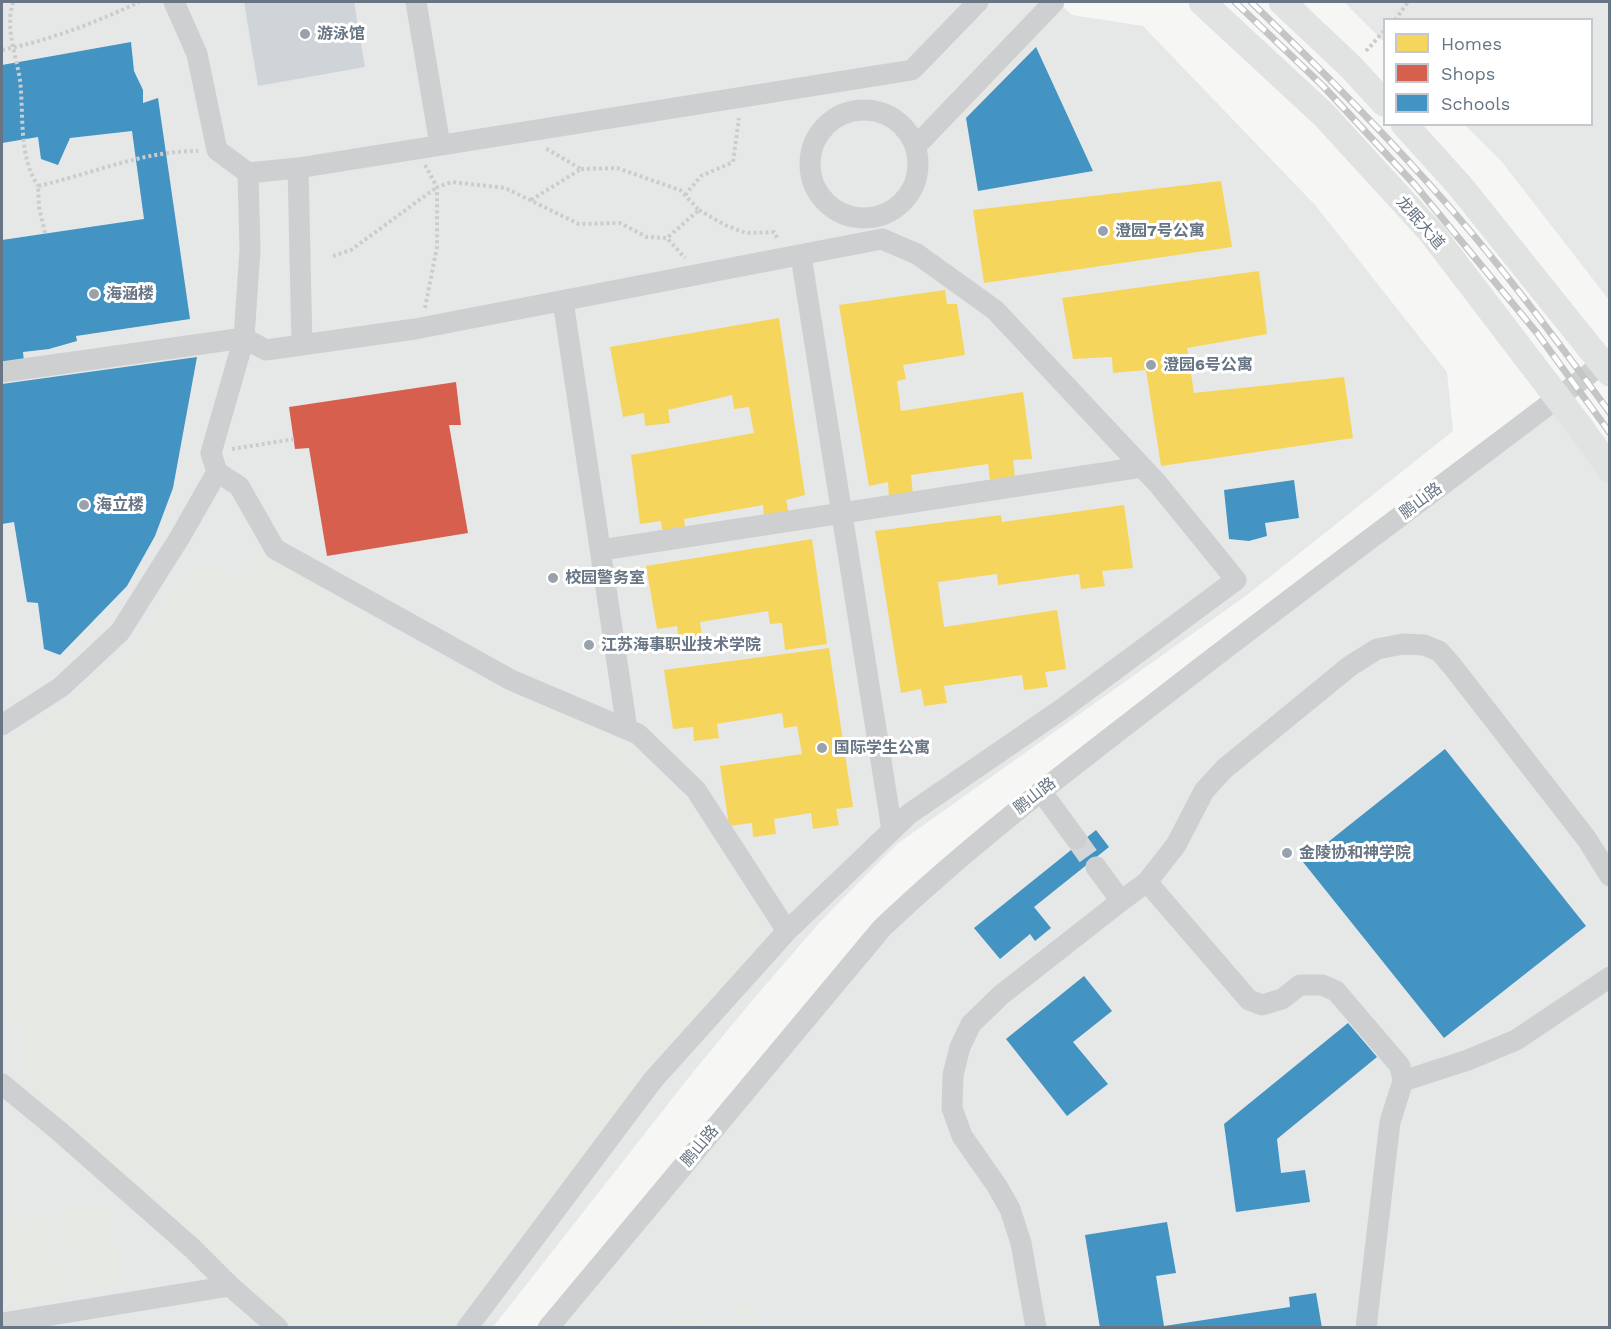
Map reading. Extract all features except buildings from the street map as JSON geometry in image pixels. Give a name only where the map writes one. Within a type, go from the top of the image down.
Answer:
[{"type":"main road","name":"龙眠大道","points":[[1203,2],[1324,115],[1431,232],[1610,469]]},
{"type":"main road","points":[[1282,2],[1351,67],[1383,102]]},
{"type":"main road","points":[[1406,126],[1460,186],[1607,365]]},
{"type":"street","points":[[174,2],[197,54],[217,150],[248,173],[298,168],[912,69],[978,2]]},
{"type":"street","points":[[416,2],[440,145]]},
{"type":"street","points":[[916,146],[1054,2]]},
{"type":"street","points":[[851,79],[856,110]]},
{"type":"street","points":[[856,110],[875,111],[892,118],[906,130],[916,146],[919,164],[916,180],[908,196],[896,208],[881,216],[864,218],[847,216],[831,208],[819,196],[812,180],[809,162],[813,143],[823,128],[838,116],[856,110]]},
{"type":"street","points":[[298,168],[302,345]]},
{"type":"street","points":[[2,725],[61,687],[120,632],[180,537],[214,462],[244,338],[250,250],[248,173]]},
{"type":"street","points":[[881,216],[882,239]]},
{"type":"street","points":[[2,372],[244,338],[266,350],[302,345],[421,327],[795,258],[882,239],[917,254],[995,310],[1142,467],[1236,580],[1062,709],[909,814],[787,931],[653,1080],[467,1328]]},
{"type":"street","points":[[795,258],[841,513],[892,830]]},
{"type":"street","points":[[563,301],[627,729]]},
{"type":"street","name":"鹏山路","points":[[548,1328],[882,928],[934,879],[1041,791],[1557,397],[1607,365]]},
{"type":"street","points":[[214,462],[239,486],[275,549],[511,681],[638,734],[696,790],[787,931]]},
{"type":"street","points":[[600,550],[1142,467]]},
{"type":"street","points":[[1036,1328],[1022,1243],[1010,1209],[962,1136],[952,1108],[953,1075],[960,1047],[971,1024],[1001,995],[1148,882],[1176,845],[1204,791],[1224,770],[1350,666],[1377,649],[1424,645],[1439,651],[1586,838],[1610,876]]},
{"type":"street","points":[[1041,791],[1076,840]]},
{"type":"street","points":[[1096,867],[1121,901]]},
{"type":"street","points":[[1148,882],[1249,1000],[1262,1005],[1282,999],[1300,985],[1322,985],[1336,991],[1400,1066],[1403,1081],[1390,1122],[1366,1328]]},
{"type":"street","points":[[1403,1081],[1468,1060],[1516,1040],[1610,978]]},
{"type":"street","points":[[2,1083],[192,1248],[230,1286],[278,1328]]},
{"type":"street","points":[[2,1323],[230,1286]]},
{"type":"path","points":[[14,2],[10,27],[20,79],[22,129],[31,175],[38,186],[39,207],[45,233]]},
{"type":"path","points":[[2,50],[49,39],[108,17],[138,2]]},
{"type":"path","points":[[1396,18],[1408,2]]},
{"type":"path","points":[[1351,67],[1383,32]]},
{"type":"path","points":[[685,195],[701,176],[733,162],[740,109]]},
{"type":"path","points":[[522,132],[581,169]]},
{"type":"path","points":[[416,149],[437,187],[437,247],[421,327]]},
{"type":"path","points":[[38,186],[134,158],[174,151],[217,150]]},
{"type":"path","points":[[531,200],[581,169],[617,168],[680,190],[699,210],[725,225],[746,233],[774,232],[795,258]]},
{"type":"path","points":[[333,256],[351,250],[437,187],[452,182],[505,188],[579,224],[620,223],[647,237],[668,238],[699,210]]},
{"type":"path","points":[[668,238],[699,275]]},
{"type":"path","points":[[214,462],[294,439]]},
{"type":"shaded area","name":"江苏海事职业技术学院","points":[[2,2],[1058,2],[1072,15],[1143,26],[1316,206],[1447,372],[1453,431],[1247,595],[897,844],[820,922],[750,1003],[493,1327],[2,1328]]},
{"type":"shaded area","name":"游泳馆","points":[[244,2],[354,2],[365,67],[258,86]]},
{"type":"shaded area","points":[[1344,2],[1609,2],[1609,300],[1502,162],[1466,126],[1593,126],[1593,18],[1383,18],[1383,41]]},
{"type":"shaded area","name":"金陵协和神学院","points":[[1557,397],[1609,471],[1609,1327],[548,1328],[882,928]]},
{"type":"shaded area","points":[[260,547],[384,632],[622,743],[689,804],[768,931],[608,1126],[453,1327],[294,1327],[15,1078],[23,1058],[24,1043],[16,1023],[2,1010],[2,747],[54,714],[128,648],[197,563],[220,572],[244,572]]},
{"type":"shaded area","points":[[108,1203],[122,1286],[71,1295],[58,1212]]},
{"type":"shaded area","points":[[54,1212],[68,1295],[17,1304],[4,1221]]},
{"type":"shaded area","points":[[2,1225],[14,1303],[2,1305]]},
{"type":"shaded area","points":[[755,1304],[757,1327],[734,1327],[734,1307]]},
{"type":"shaded area","points":[[694,1318],[718,1327],[658,1327],[670,1321]]},
{"type":"tunnel","points":[[1076,839],[1096,867]]},
{"type":"railway","points":[[1235,2],[1323,86],[1415,185],[1537,333],[1610,433]]},
{"type":"railway","points":[[1251,2],[1358,108],[1446,202],[1518,291],[1610,413]]},
{"type":"place","name":"游泳馆","points":[[305,34]]},
{"type":"place","name":"澄园7号公寓","points":[[1103,231]]},
{"type":"place","name":"海涵楼","points":[[94,294]]},
{"type":"place","name":"澄园6号公寓","points":[[1151,365]]},
{"type":"place","name":"海立楼","points":[[84,505]]},
{"type":"place","name":"校园警务室","points":[[553,578]]},
{"type":"place","name":"江苏海事职业技术学院","points":[[589,645]]},
{"type":"place","name":"国际学生公寓","points":[[822,748]]},
{"type":"place","name":"金陵协和神学院","points":[[1287,853]]}]
